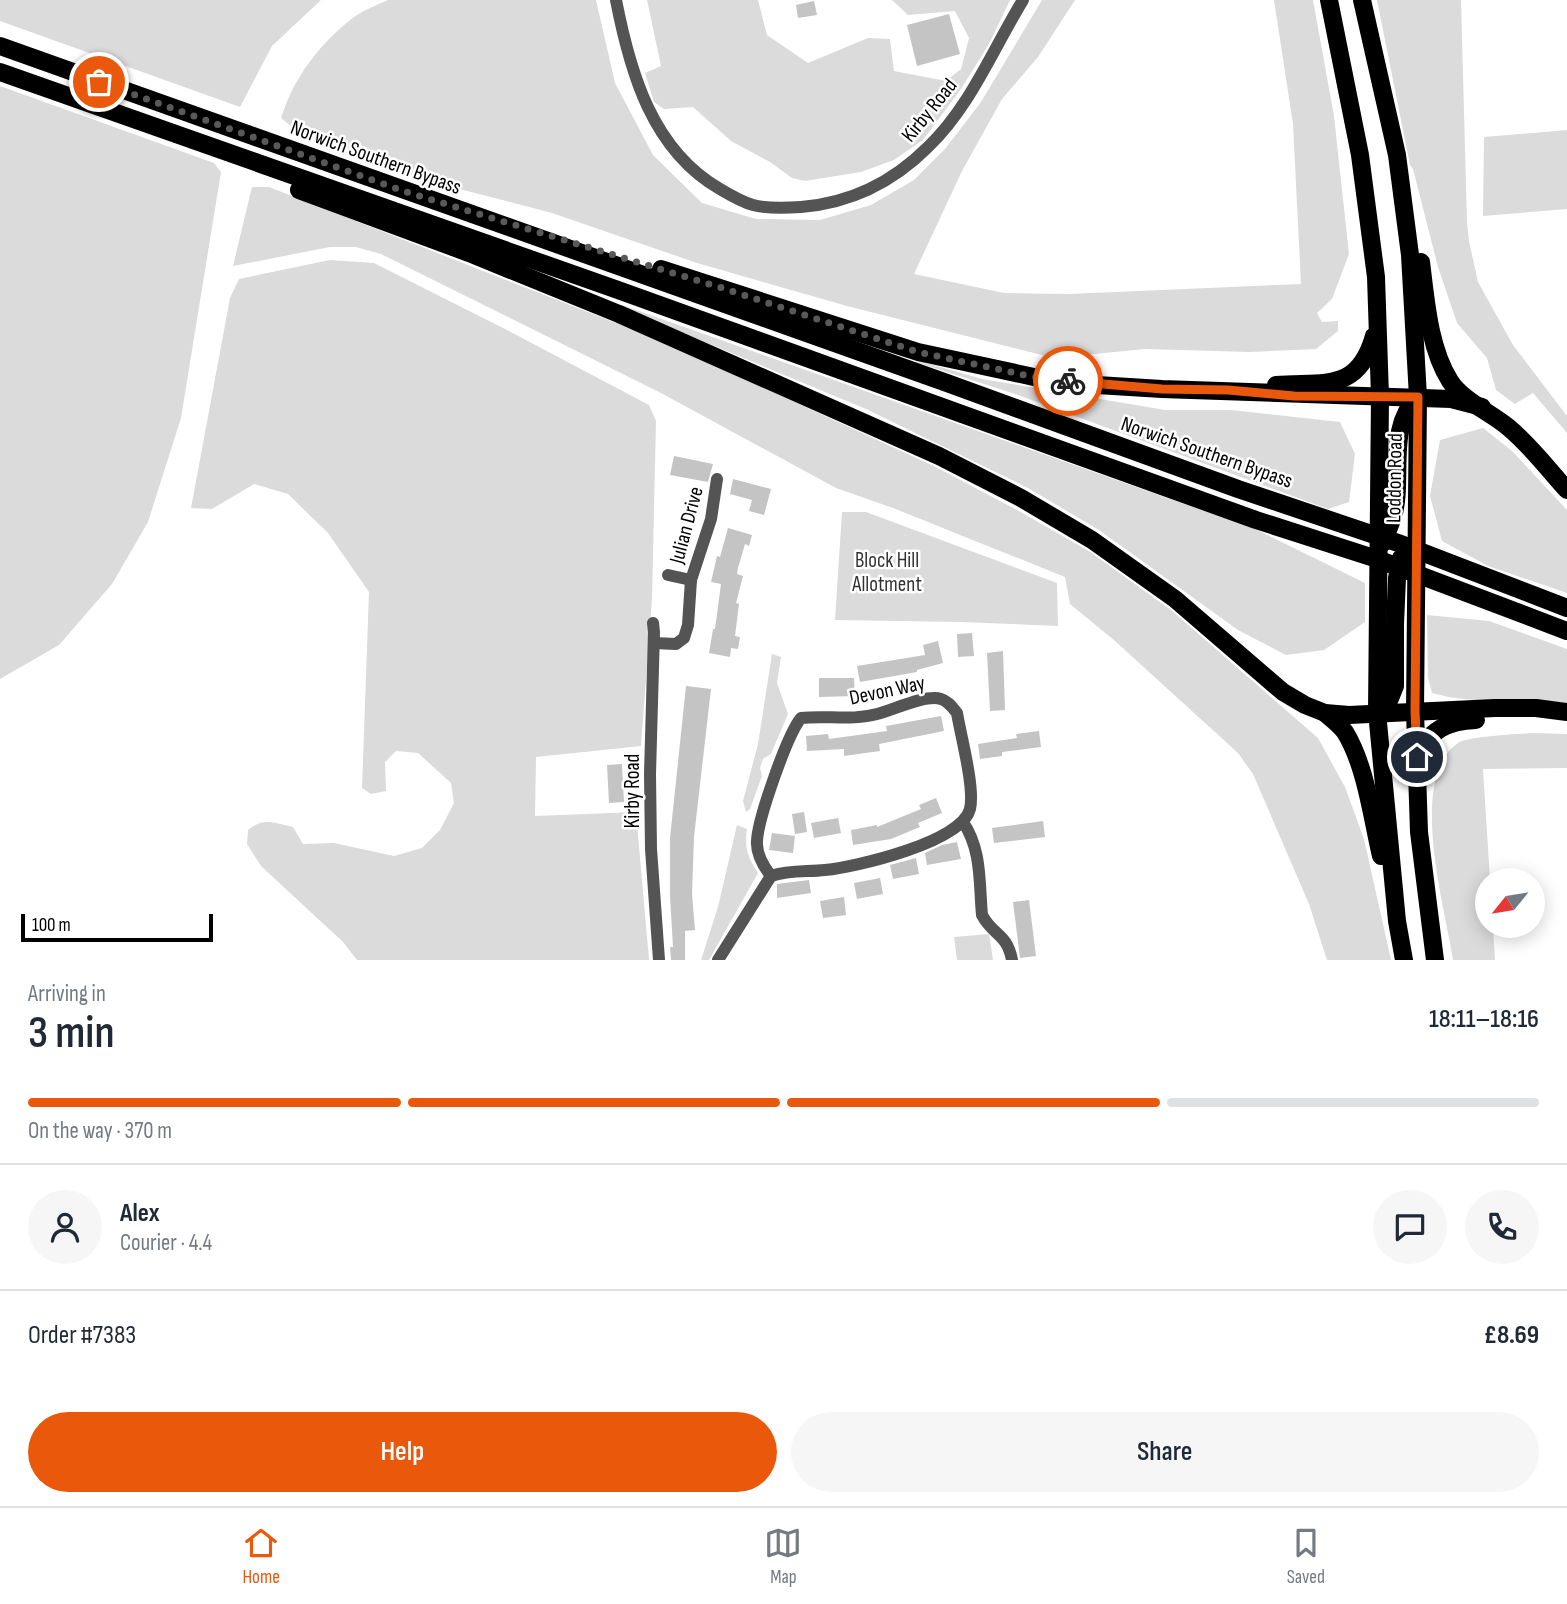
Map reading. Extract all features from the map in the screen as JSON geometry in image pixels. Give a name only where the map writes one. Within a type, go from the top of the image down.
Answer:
[{"type":"highway","name":"Loddon Road","points":[[1329,0],[1360,155],[1376,277],[1380,396],[1377,712],[1397,921],[1404,960]]},
{"type":"highway","name":"Loddon Road","points":[[1362,0],[1397,155],[1410,256],[1418,397],[1415,711],[1423,869],[1435,960]]},
{"type":"highway","name":"Norwich Southern Bypass","points":[[0,46],[1238,489],[1374,534],[1567,608]]},
{"type":"highway","name":"Norwich Southern Bypass","points":[[0,72],[618,290],[1256,520],[1377,559],[1567,631]]},
{"type":"highway","points":[[66,95],[271,180],[456,248],[619,314],[939,456],[1021,498],[1092,540],[1175,599],[1283,692],[1325,713],[1344,730],[1366,791],[1397,921]]},
{"type":"highway","points":[[1397,155],[1416,232],[1433,335],[1443,368],[1458,390],[1511,429],[1567,490]]},
{"type":"highway","points":[[403,191],[719,287],[918,352],[1034,377],[1097,385],[1228,390],[1294,396],[1451,399],[1482,407]]},
{"type":"highway","points":[[1228,390],[1330,382],[1350,375],[1368,355],[1374,335],[1376,277]]},
{"type":"highway","points":[[1378,555],[1393,516],[1400,424],[1409,405],[1418,397]]},
{"type":"highway","points":[[1377,712],[1389,701],[1395,686],[1397,578],[1418,478]]},
{"type":"highway","points":[[1325,713],[1349,715],[1536,708],[1567,714]]},
{"type":"highway","points":[[1418,780],[1421,754],[1427,740],[1445,724],[1463,720],[1536,719],[1567,714]]},
{"type":"street","name":"Kirby Road","points":[[616,0],[633,72],[645,105],[686,165],[729,195],[754,205],[788,207],[816,206],[845,200],[872,189],[901,171],[930,146],[970,93],[1023,0]]},
{"type":"street","name":"Julian Drive","points":[[654,643],[676,644],[684,638],[688,625],[691,580],[711,519],[718,479]]},
{"type":"street","name":"Julian Drive","points":[[668,575],[691,580]]},
{"type":"street","name":"Kirby Road","points":[[653,623],[651,849],[659,960]]},
{"type":"street","name":"Devon Way","points":[[771,876],[760,858],[757,843],[777,771],[794,726],[801,718],[848,719],[876,715],[931,698],[942,699],[950,704],[957,713],[971,792],[970,810],[963,822]]},
{"type":"street","points":[[718,960],[771,876],[826,870],[893,855],[942,836],[963,822],[976,849],[982,915],[1006,941],[1012,960]]},
{"type":"green space","points":[[0,0],[321,0],[272,46],[240,107],[0,21]]},
{"type":"green space","points":[[388,0],[596,0],[615,83],[653,155],[702,203],[756,219],[820,220],[871,205],[914,180],[945,149],[981,102],[1042,0],[1075,0],[1038,57],[1002,99],[962,171],[914,274],[1004,293],[1068,294],[1301,284],[1293,124],[1274,0],[1313,0],[1334,116],[1349,254],[1332,299],[1317,313],[1322,322],[1338,321],[1338,331],[1316,349],[1250,352],[1145,349],[1054,358],[847,306],[697,263],[552,213],[417,178],[296,130],[281,118],[293,89],[319,50],[354,17]]},
{"type":"green space","points":[[647,0],[758,0],[767,35],[808,63],[868,38],[890,39],[894,71],[946,81],[961,69],[969,38],[955,11],[908,15],[892,0],[1010,0],[989,44],[961,89],[923,140],[894,160],[861,172],[805,181],[792,178],[770,162],[731,141],[693,107],[664,109],[654,102],[645,73],[661,66]]},
{"type":"green space","points":[[1377,0],[1461,0],[1467,222],[1478,282],[1513,345],[1567,416],[1567,433],[1533,393],[1515,404],[1496,390],[1487,358],[1457,323],[1438,267],[1410,165]]},
{"type":"green space","points":[[0,86],[214,163],[221,172],[181,418],[148,522],[112,584],[59,645],[0,679]]},
{"type":"green space","points":[[1567,130],[1567,209],[1483,216],[1484,137]]},
{"type":"green space","points":[[252,187],[269,187],[662,341],[936,467],[1089,551],[1171,610],[1318,738],[1345,787],[1364,839],[1391,960],[1327,960],[1309,904],[1253,774],[1238,753],[1115,641],[1070,604],[1065,577],[836,488],[661,393],[381,254],[356,247],[330,247],[233,266]]},
{"type":"green space","points":[[330,260],[374,263],[649,405],[656,421],[652,599],[641,746],[536,757],[535,816],[636,812],[649,960],[357,960],[343,942],[261,866],[247,844],[248,830],[259,823],[269,822],[293,827],[303,844],[334,843],[394,856],[422,848],[440,830],[454,803],[451,783],[418,753],[396,751],[385,762],[386,791],[371,794],[362,788],[369,592],[328,533],[288,494],[254,484],[212,509],[191,508],[230,298],[239,279]]},
{"type":"green space","points":[[622,305],[1255,529],[1365,583],[1365,622],[1324,650],[1286,655],[1238,630],[1099,530],[1028,488],[866,409],[621,307]]},
{"type":"green space","points":[[916,360],[982,379],[1165,410],[1231,410],[1340,422],[1355,454],[1349,502],[1328,509]]},
{"type":"green space","points":[[1483,428],[1512,451],[1567,510],[1567,593],[1488,566],[1442,541],[1430,496],[1440,440]]},
{"type":"green space","name":"Block Hill Allotment","points":[[842,512],[866,512],[1057,583],[1058,626],[835,620]]},
{"type":"green space","points":[[1427,615],[1489,621],[1567,649],[1567,703],[1465,699],[1432,693],[1428,677]]},
{"type":"green space","points":[[772,654],[781,657],[777,683],[788,714],[771,754],[763,759],[760,768],[762,776],[750,809],[746,812],[743,801],[758,744]]},
{"type":"green space","points":[[1567,734],[1567,768],[1483,769],[1489,868],[1475,868],[1475,938],[1494,938],[1495,960],[1453,960],[1433,845],[1435,784],[1443,760],[1458,743],[1493,736]]},
{"type":"green space","points":[[737,825],[747,829],[748,852],[758,873],[709,960],[701,960],[718,907]]},
{"type":"green space","points":[[989,934],[993,960],[957,960],[954,937]]},
{"type":"building","points":[[814,1],[817,15],[798,18],[796,5]]},
{"type":"building","points":[[949,14],[960,54],[917,66],[907,25]]},
{"type":"building","points":[[674,456],[713,464],[708,482],[670,475]]},
{"type":"building","points":[[733,479],[771,489],[764,515],[749,511],[752,500],[730,494]]},
{"type":"building","points":[[728,528],[752,535],[749,546],[745,544],[738,568],[737,574],[743,576],[736,603],[739,604],[735,636],[740,637],[738,649],[731,648],[730,657],[709,653],[721,584],[711,582]]},
{"type":"building","points":[[972,633],[974,656],[958,657],[957,634]]},
{"type":"building","points":[[938,641],[943,663],[917,672],[860,682],[857,666],[925,655],[923,645]]},
{"type":"building","points":[[1003,651],[1005,710],[990,711],[987,653]]},
{"type":"building","points":[[819,678],[854,678],[855,696],[819,697]]},
{"type":"building","points":[[686,686],[711,689],[694,837],[692,894],[695,930],[685,931],[685,960],[671,960],[670,947],[673,947],[670,838]]},
{"type":"building","points":[[941,716],[944,731],[879,744],[880,751],[844,756],[844,749],[807,751],[806,736],[828,734],[829,739],[887,731],[886,726]]},
{"type":"building","points":[[1039,731],[1041,747],[1002,752],[1002,756],[980,759],[978,744],[1017,738],[1016,734]]},
{"type":"building","points":[[622,764],[624,802],[609,803],[607,765]]},
{"type":"building","points":[[936,798],[942,813],[918,823],[920,827],[891,839],[853,845],[851,830],[877,827],[921,809],[919,805]]},
{"type":"building","points":[[804,812],[807,832],[795,834],[792,814]]},
{"type":"building","points":[[838,818],[841,833],[814,838],[811,823]]},
{"type":"building","points":[[1043,821],[1045,837],[994,843],[992,828]]},
{"type":"building","points":[[772,833],[795,836],[793,853],[769,850]]},
{"type":"building","points":[[957,842],[961,859],[927,865],[925,853]]},
{"type":"building","points":[[916,858],[919,874],[893,879],[890,865]]},
{"type":"building","points":[[880,878],[883,894],[857,899],[854,883]]},
{"type":"building","points":[[809,880],[811,893],[777,898],[777,884]]},
{"type":"building","points":[[844,897],[846,915],[823,918],[820,901]]},
{"type":"building","points":[[1029,900],[1036,956],[1020,958],[1013,902]]},
{"type":"way so far","points":[[99,82],[403,191],[719,287],[918,352],[1034,377],[1068,381]]},
{"type":"route","points":[[1068,381],[1294,396],[1418,397],[1415,711],[1417,757]]}]
